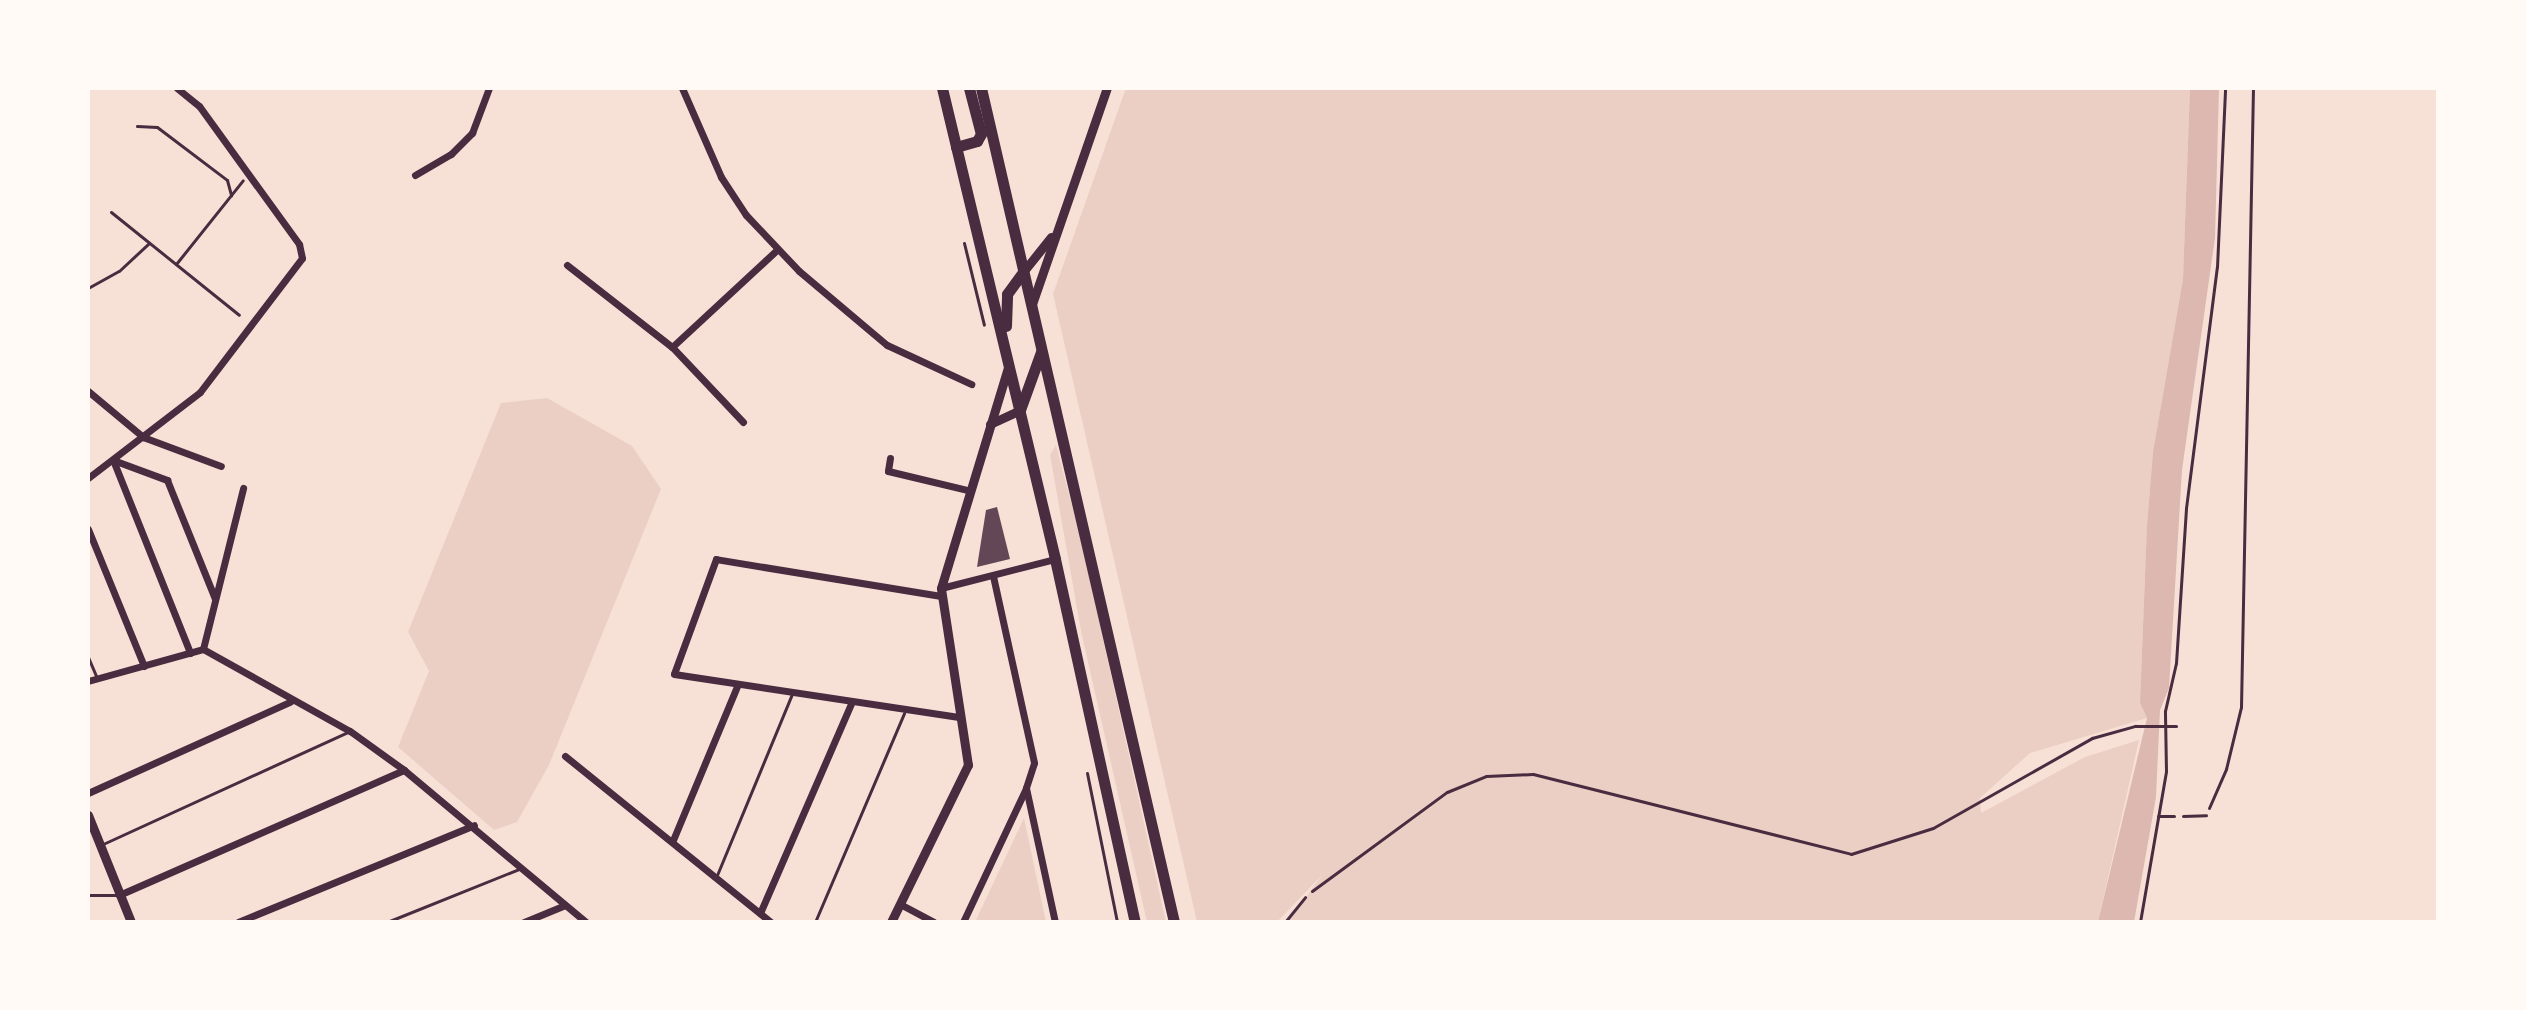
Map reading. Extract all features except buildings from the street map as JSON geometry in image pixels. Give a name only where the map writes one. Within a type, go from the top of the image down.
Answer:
[{"type":"main road","points":[[942,88],[1055,559],[1135,922]]},
{"type":"main road","points":[[956,147],[977,141],[981,134],[969,88]]},
{"type":"main road","points":[[981,88],[1174,922]]},
{"type":"main road","points":[[1009,362],[1007,294],[1023,272]]},
{"type":"main road","points":[[1020,410],[1041,352]]},
{"type":"street","points":[[92,475],[210,381],[302,258],[299,244],[199,106],[177,88]]},
{"type":"street","points":[[415,175],[451,154],[472,133],[489,88]]},
{"type":"street","points":[[682,88],[721,177],[746,215],[778,249],[830,300],[887,345],[971,384]]},
{"type":"street","points":[[1031,307],[1107,88]]},
{"type":"street","points":[[1023,272],[1056,231]]},
{"type":"street","points":[[672,347],[778,249]]},
{"type":"street","points":[[567,265],[672,347],[743,422]]},
{"type":"street","points":[[891,922],[968,765],[941,592],[967,490],[1009,362]]},
{"type":"street","points":[[88,391],[143,437],[221,466]]},
{"type":"street","points":[[988,427],[999,417],[1020,410]]},
{"type":"street","points":[[890,458],[888,471],[967,490]]},
{"type":"street","points":[[113,460],[167,480],[215,599]]},
{"type":"street","points":[[113,460],[190,653]]},
{"type":"street","points":[[203,649],[243,488]]},
{"type":"street","points":[[88,529],[144,666]]},
{"type":"street","points":[[959,717],[904,713],[674,674],[716,559],[941,592],[1055,559]]},
{"type":"street","points":[[963,922],[1026,788],[1034,763],[993,576]]},
{"type":"street","points":[[88,681],[203,649],[290,702],[350,731],[474,825],[586,922]]},
{"type":"street","points":[[673,840],[737,686]]},
{"type":"street","points":[[88,793],[290,702]]},
{"type":"street","points":[[760,913],[851,704]]},
{"type":"street","points":[[565,756],[717,875],[771,922]]},
{"type":"street","points":[[119,895],[404,770]]},
{"type":"street","points":[[1026,788],[1055,922]]},
{"type":"street","points":[[88,815],[131,922]]},
{"type":"street","points":[[238,922],[474,825]]},
{"type":"street","points":[[88,845],[100,845]]},
{"type":"street","points":[[900,904],[934,922]]},
{"type":"street","points":[[524,922],[565,905]]},
{"type":"lane","points":[[137,126],[157,127],[227,180],[231,195]]},
{"type":"lane","points":[[176,264],[243,180]]},
{"type":"lane","points":[[111,212],[239,315]]},
{"type":"lane","points":[[88,288],[119,271],[149,243]]},
{"type":"lane","points":[[88,467],[92,475]]},
{"type":"lane","points":[[88,657],[97,678]]},
{"type":"lane","points":[[717,875],[793,694]]},
{"type":"lane","points":[[815,922],[904,713]]},
{"type":"lane","points":[[100,845],[350,731]]},
{"type":"lane","points":[[2183,816],[2206,815]]},
{"type":"lane","points":[[387,922],[523,867]]},
{"type":"lane","points":[[88,895],[119,895]]},
{"type":"lane","points":[[1285,922],[1305,897]]},
{"type":"path","points":[[2140,922],[2166,771],[2163,738],[2176,663],[2186,508],[2217,267],[2225,88]]},
{"type":"path","points":[[2206,815],[2226,769],[2241,707],[2253,88]]},
{"type":"path","points":[[1305,897],[1447,792],[1486,776],[1533,774],[1851,854],[1933,828],[2092,738],[2135,726],[2176,726]]},
{"type":"path","points":[[2158,816],[2183,816]]},
{"type":"shaded area","points":[[1126,88],[2190,88],[2183,279],[2153,452],[2147,525],[2140,703],[2147,718],[2030,753],[1980,798],[1981,813],[2085,757],[2139,740],[2098,922],[1288,922],[1322,875],[1277,922],[1197,922],[1053,294]]},
{"type":"shaded area","points":[[2190,88],[2219,88],[2215,238],[2182,470],[2169,688],[2160,710],[2156,797],[2134,922],[2098,922],[2147,718],[2140,703],[2147,525],[2153,452],[2183,279]]},
{"type":"shaded area","points":[[547,398],[632,446],[661,489],[549,765],[517,822],[494,830],[398,747],[429,671],[408,632],[501,403]]},
{"type":"shaded area","points":[[1056,445],[1081,540],[1166,922],[1147,922],[1081,631],[1050,455]]},
{"type":"shaded area","points":[[1024,818],[1046,922],[975,922]]}]
